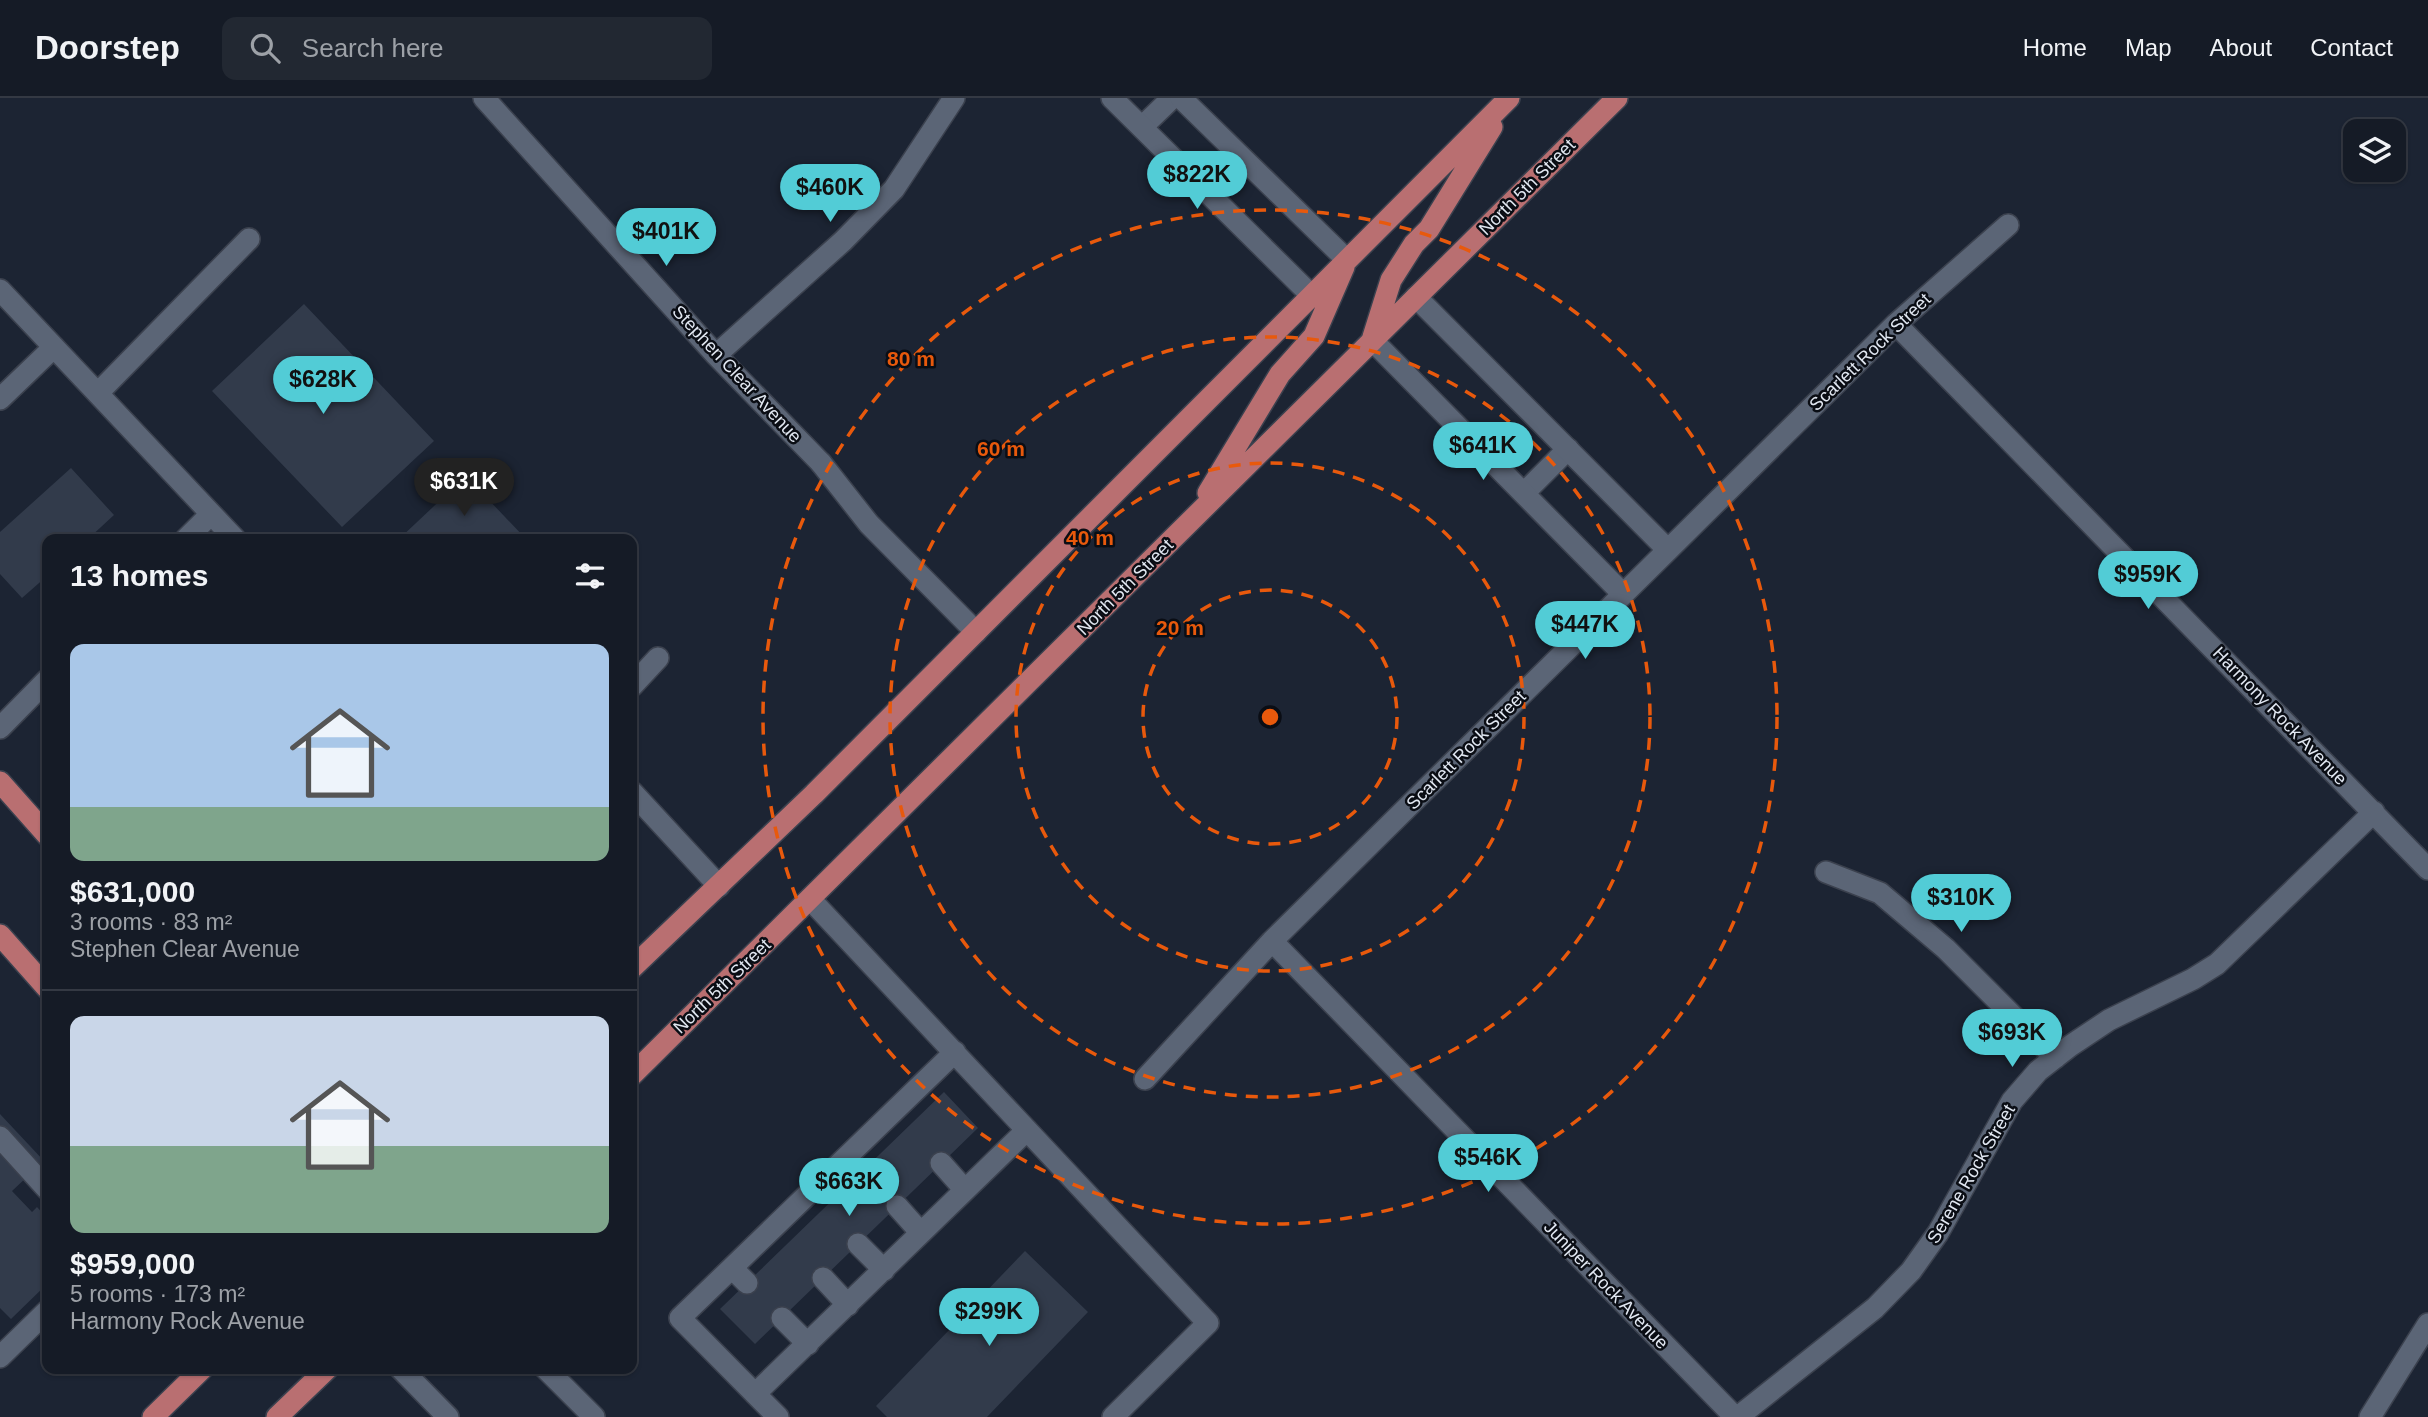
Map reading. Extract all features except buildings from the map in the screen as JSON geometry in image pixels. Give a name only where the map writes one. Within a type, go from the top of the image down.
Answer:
[{"type":"main road","points":[[637,963],[976,632],[1510,98]]},
{"type":"main road","points":[[1372,340],[1391,281],[1414,244],[1429,229],[1510,98]]},
{"type":"main road","name":"North 5th Street","points":[[637,1070],[1617,98]]},
{"type":"main road","points":[[1191,522],[1280,374],[1314,336],[1347,260]]},
{"type":"main road","points":[[0,782],[42,829]]},
{"type":"main road","points":[[0,935],[42,982]]},
{"type":"main road","points":[[153,1417],[198,1374]]},
{"type":"main road","points":[[277,1417],[322,1374]]},
{"type":"street","name":"Stephen Clear Avenue","points":[[485,98],[716,355],[821,463],[869,524],[976,632]]},
{"type":"street","points":[[716,355],[843,241],[894,189],[954,98]]},
{"type":"street","points":[[1112,98],[1311,295]]},
{"type":"street","points":[[1142,127],[1172,98]]},
{"type":"street","points":[[1181,98],[1347,260]]},
{"type":"street","name":"Scarlett Rock Street","points":[[1145,1079],[1272,941],[1896,324],[2008,225]]},
{"type":"street","points":[[97,393],[248,239]]},
{"type":"street","points":[[0,290],[230,534]]},
{"type":"street","points":[[1416,297],[1668,550]]},
{"type":"street","name":"Harmony Rock Avenue","points":[[1896,324],[2428,869]]},
{"type":"street","points":[[1372,340],[1623,594]]},
{"type":"street","points":[[0,399],[54,347]]},
{"type":"street","points":[[1524,493],[1568,449]]},
{"type":"street","points":[[191,534],[211,514]]},
{"type":"street","points":[[637,680],[658,658]]},
{"type":"street","points":[[0,728],[42,685]]},
{"type":"street","points":[[637,797],[719,886]]},
{"type":"street","name":"Serene Rock Street","points":[[1736,1417],[1875,1308],[1911,1271],[1938,1233],[2012,1101],[2038,1071],[2109,1020],[2193,979],[2217,964],[2374,811]]},
{"type":"street","points":[[1826,872],[1880,893],[1946,949],[2055,1058]]},
{"type":"street","points":[[810,899],[1208,1323],[1113,1417]]},
{"type":"street","name":"Juniper Rock Avenue","points":[[1272,941],[1736,1417]]},
{"type":"street","points":[[778,1417],[680,1318],[740,1275],[817,1201],[900,1120],[955,1052]]},
{"type":"street","points":[[755,1394],[1027,1130]]},
{"type":"street","points":[[0,1137],[42,1183]]},
{"type":"street","points":[[941,1163],[965,1190]]},
{"type":"street","points":[[897,1206],[921,1233]]},
{"type":"street","points":[[858,1244],[884,1270]]},
{"type":"street","points":[[823,1278],[848,1305]]},
{"type":"street","points":[[0,1357],[42,1316]]},
{"type":"street","points":[[782,1318],[808,1344]]},
{"type":"street","points":[[2370,1417],[2428,1324]]},
{"type":"street","points":[[406,1374],[448,1417]]},
{"type":"street","points":[[551,1374],[594,1417]]}]
